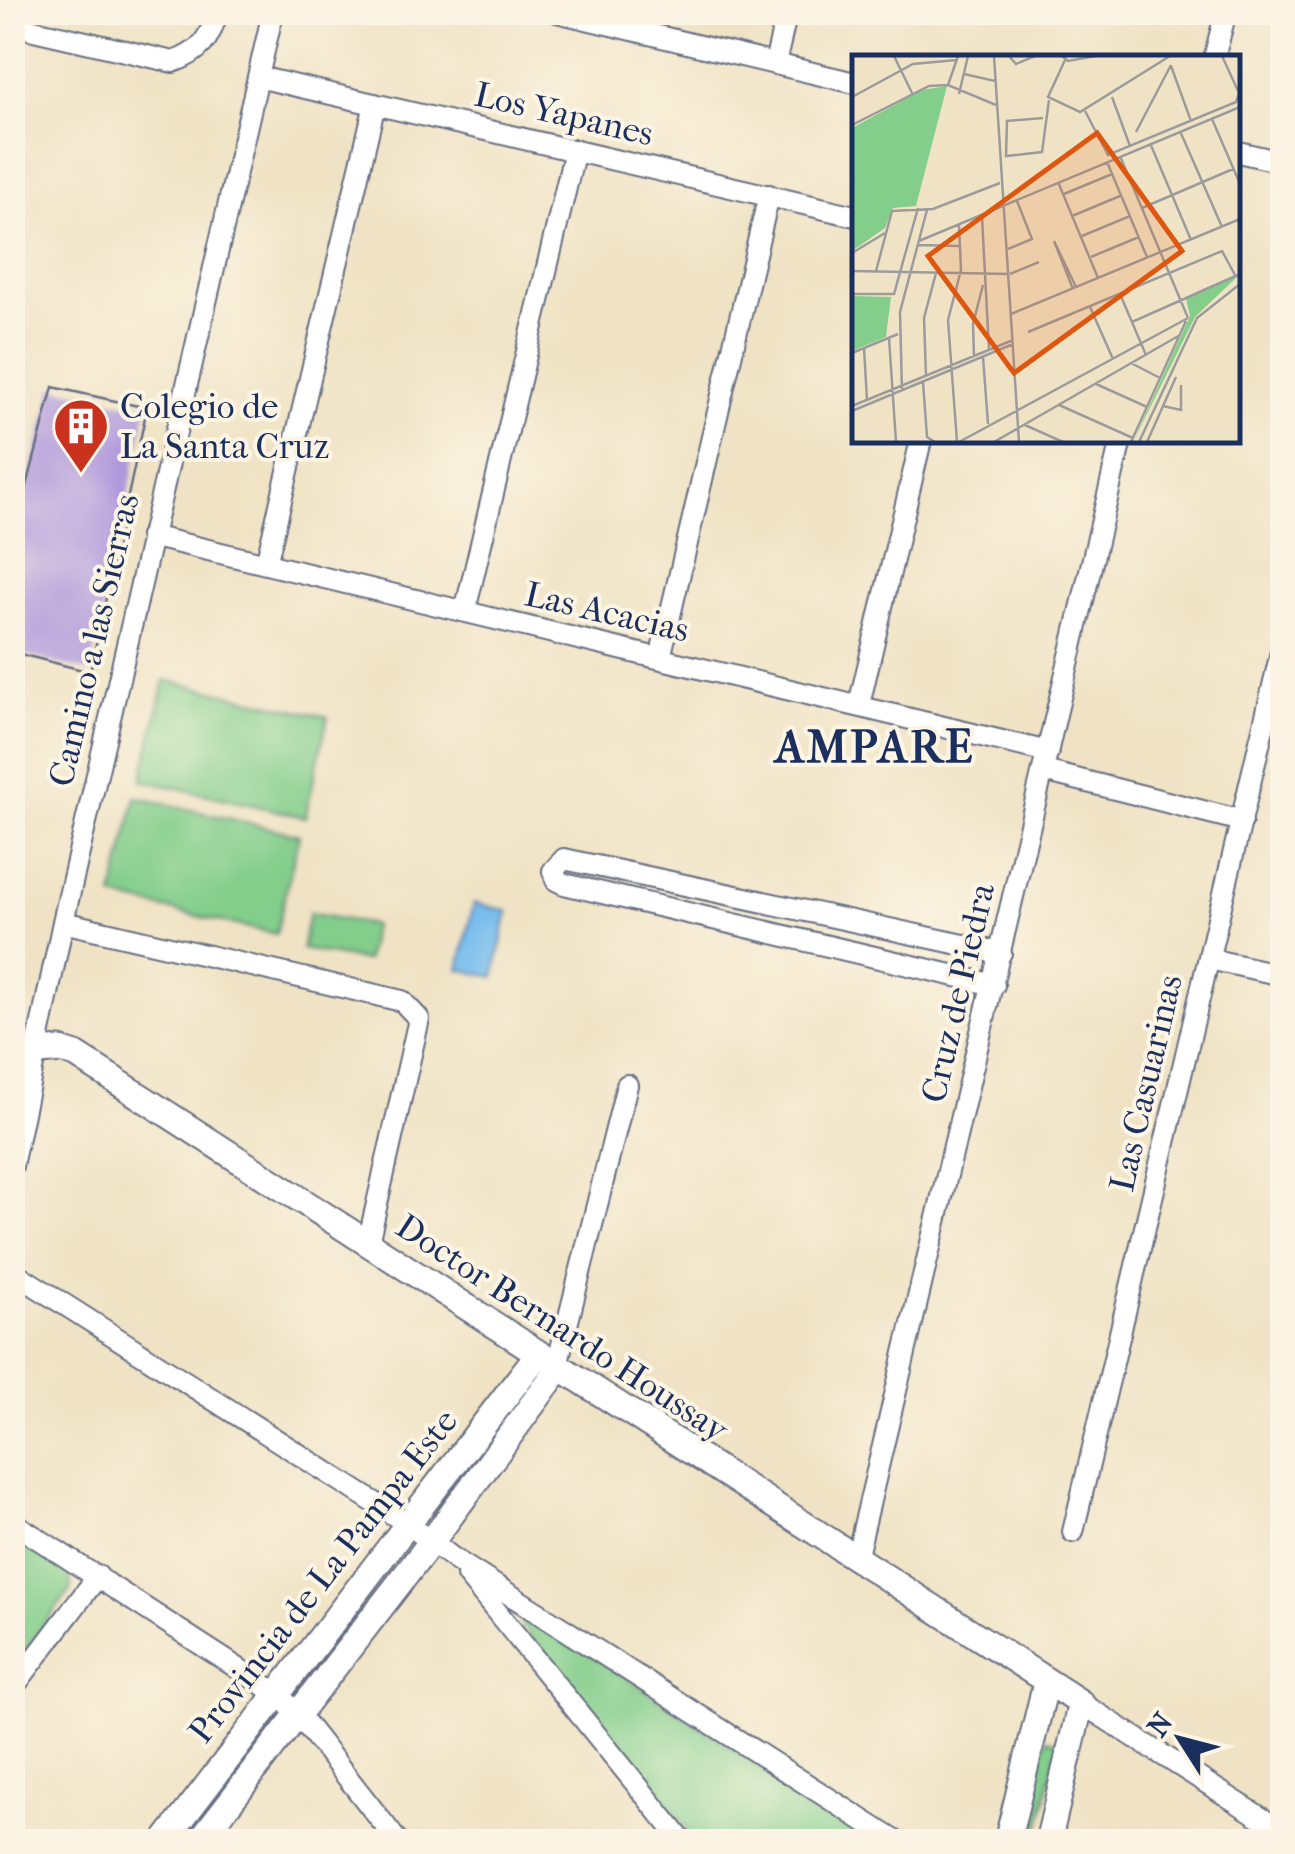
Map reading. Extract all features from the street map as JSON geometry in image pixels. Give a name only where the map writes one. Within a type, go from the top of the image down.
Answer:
[{"type":"street","points":[[12,25],[173,62],[196,54],[212,32],[216,12]]},
{"type":"street","name":"Camino a las Sierras","points":[[12,1166],[23,1055],[62,922],[273,12]]},
{"type":"street","points":[[557,12],[852,82]]},
{"type":"street","points":[[775,64],[787,12]]},
{"type":"street","points":[[1215,55],[1226,12]]},
{"type":"street","name":"Los Yapanes","points":[[258,77],[852,215]]},
{"type":"street","points":[[266,564],[375,104]]},
{"type":"street","points":[[465,611],[575,150]]},
{"type":"street","points":[[1240,152],[1282,162]]},
{"type":"street","points":[[660,658],[769,195]]},
{"type":"street","points":[[859,704],[921,442]]},
{"type":"street","name":"Cruz de Piedra","points":[[856,1560],[1122,442]]},
{"type":"street","name":"Las Acacias","points":[[150,536],[859,704],[1242,821]]},
{"type":"street","name":"Las Casuarinas","points":[[1073,1532],[1281,661]]},
{"type":"street","points":[[994,985],[564,884],[556,880],[553,871],[564,859],[1001,953]]},
{"type":"street","points":[[62,922],[402,1001],[419,1019],[368,1244]]},
{"type":"street","points":[[1209,959],[1282,974]]},
{"type":"street","name":"Doctor Bernardo Houssay","points":[[23,1055],[60,1050],[76,1055],[1282,1831]]},
{"type":"street","name":"Provincia de La Pampa Este","points":[[199,1842],[432,1541],[552,1362],[628,1086]]},
{"type":"street","points":[[12,1271],[897,1842]]},
{"type":"street","name":"Provincia de La Pampa Este","points":[[164,1842],[408,1524],[552,1362]]},
{"type":"street","points":[[12,1522],[276,1693],[297,1713],[398,1842]]},
{"type":"street","points":[[454,1559],[683,1842]]},
{"type":"street","points":[[12,1689],[98,1576]]},
{"type":"street","points":[[1007,1842],[1064,1693]]},
{"type":"street","points":[[1048,1842],[1064,1693]]},
{"type":"green space","points":[[165,680],[328,717],[305,817],[142,780]]},
{"type":"green space","points":[[136,797],[299,835],[276,934],[113,897]]},
{"type":"green space","points":[[309,913],[373,925],[366,961],[302,949]]},
{"type":"green space","points":[[13,1537],[70,1574],[71,1589],[13,1667]]},
{"type":"green space","points":[[529,1614],[875,1841],[696,1841],[521,1625],[523,1615]]},
{"type":"green space","points":[[1045,1739],[1059,1742],[1036,1841],[1021,1842]]},
{"type":"water","points":[[474,903],[508,911],[494,977],[459,969]]},
{"type":"building","name":"Colegio de La Santa Cruz","points":[[53,387],[147,408],[90,672],[12,652],[12,543]]},
{"type":"place","name":"Colegio de La Santa Cruz","points":[[81,475]]},
{"type":"district","name":"AMPARE","points":[[875,747]]}]
